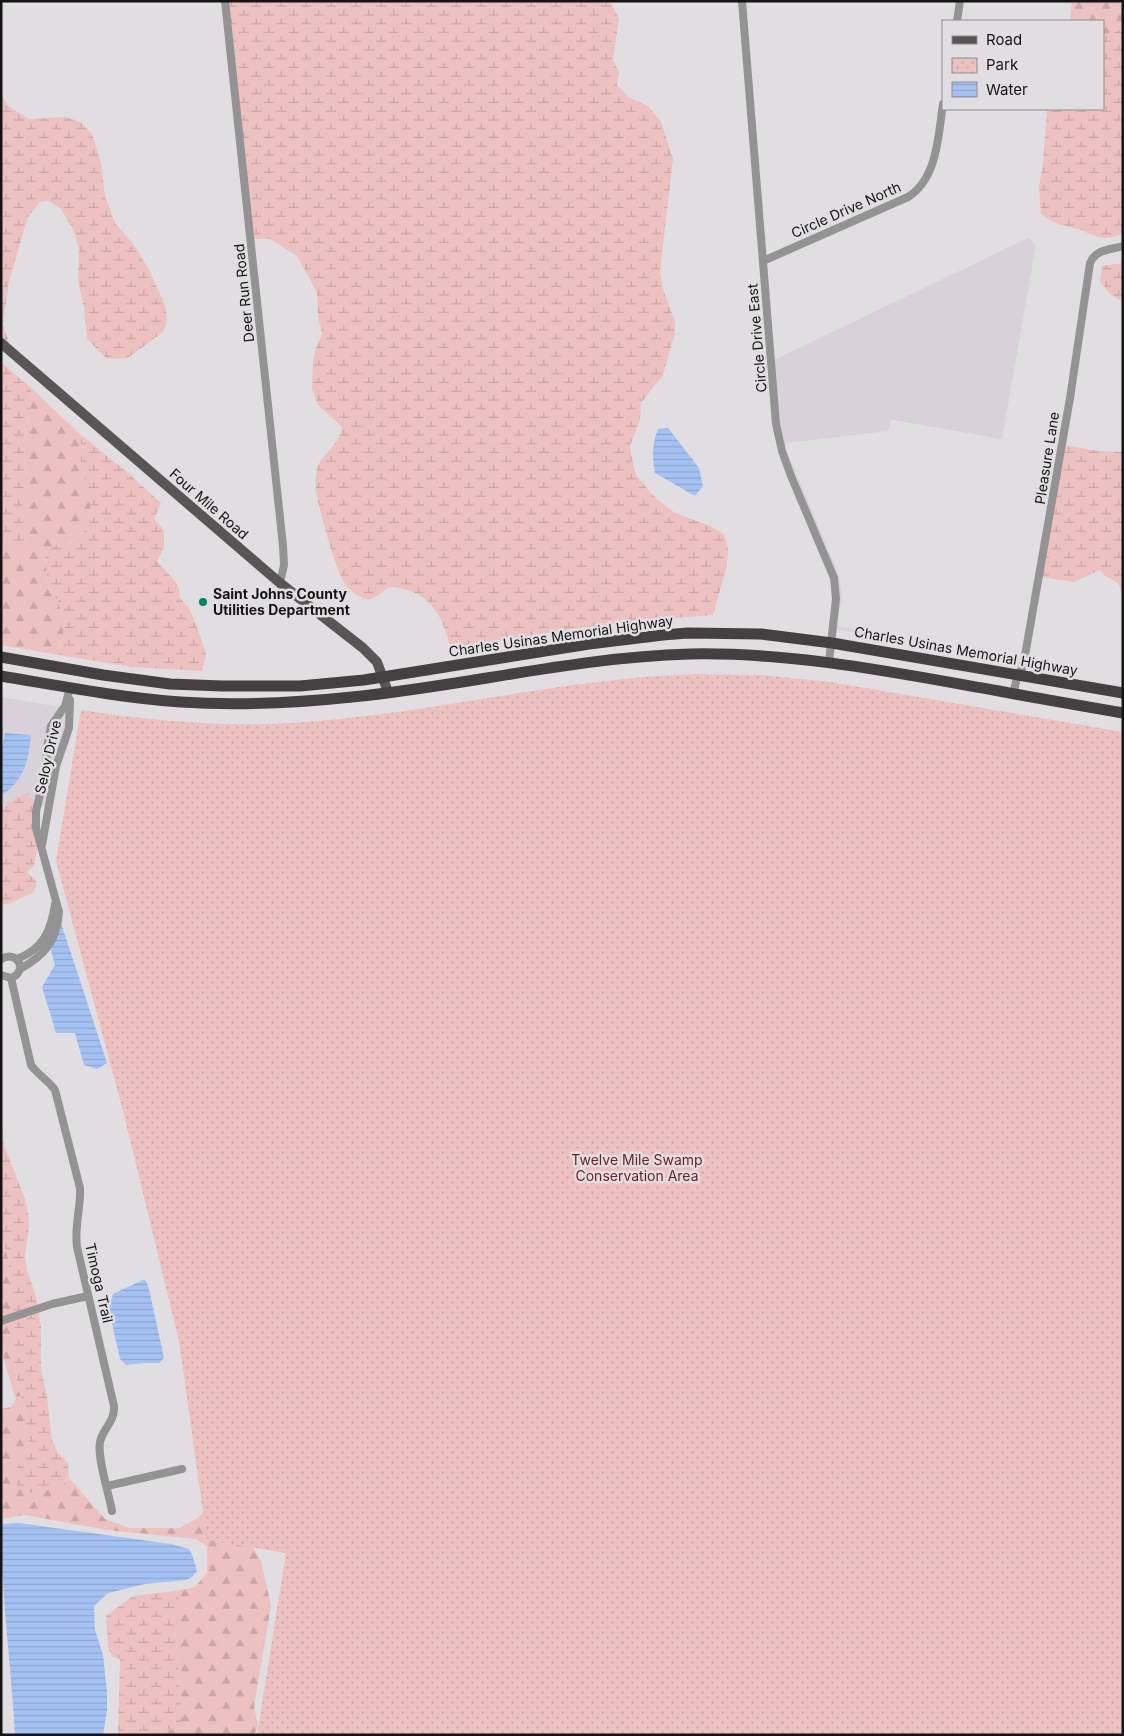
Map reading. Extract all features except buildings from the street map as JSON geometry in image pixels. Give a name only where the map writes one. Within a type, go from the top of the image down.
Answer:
[{"type":"highway","name":"Charles Usinas Memorial Highway","points":[[1,658],[170,684],[300,686],[364,680],[589,644],[688,633],[761,634],[832,643],[1123,693]]},
{"type":"highway","points":[[1,676],[155,700],[205,703],[289,702],[353,697],[588,662],[691,654],[756,655],[829,662],[1123,713]]},
{"type":"highway","points":[[70,688],[79,677],[88,676],[159,685],[170,684]]},
{"type":"main road","name":"Four Mile Road","points":[[1,343],[280,582],[363,648],[377,662],[388,692]]},
{"type":"street","name":"Deer Run Road","points":[[225,1],[283,546],[284,564],[280,582]]},
{"type":"street","name":"Circle Drive East","points":[[742,1],[778,438],[791,476],[834,578],[836,599],[829,662]]},
{"type":"street","points":[[957,20],[960,1]]},
{"type":"street","name":"Circle Drive North","points":[[763,261],[908,197],[923,183],[930,171],[942,109]]},
{"type":"street","name":"Pleasure Lane","points":[[1013,694],[1018,674],[1023,667],[1053,503],[1090,263],[1096,254],[1123,246]]},
{"type":"street","name":"Seloy Drive","points":[[11,978],[17,975],[20,969],[42,954],[56,934],[58,925],[59,912],[36,828],[36,811],[46,770],[51,726],[65,706],[70,688]]},
{"type":"street","name":"Seloy Drive","points":[[42,848],[55,773],[69,728],[70,688]]},
{"type":"street","points":[[49,735],[65,741]]},
{"type":"street","name":"Seloy Drive","points":[[1,960],[10,956],[17,959],[29,954],[42,942],[54,914],[56,899]]},
{"type":"street","points":[[17,959],[20,969]]},
{"type":"street","points":[[1,975],[11,978]]},
{"type":"street","name":"Timoga Trail","points":[[11,978],[32,1065],[38,1074],[50,1083],[55,1090],[80,1188],[81,1202],[75,1233],[114,1406],[114,1415],[101,1439],[99,1450],[112,1511]]},
{"type":"street","points":[[1,1321],[45,1305],[88,1296]]},
{"type":"street","points":[[107,1486],[182,1469]]},
{"type":"shaded area","points":[[1028,238],[1036,245],[1002,439],[893,420],[890,422],[888,431],[787,443],[785,447],[839,575],[842,599],[837,623],[840,627],[880,634],[879,636],[831,629],[835,607],[830,567],[778,430],[774,360]]},
{"type":"shaded area","points":[[1,697],[73,709],[69,742],[60,767],[54,802],[38,808],[15,798],[1,811],[1,796],[22,776],[3,736],[1,751]]},
{"type":"green space","points":[[226,1],[607,1],[611,3],[619,19],[613,59],[619,73],[617,85],[628,97],[648,106],[661,122],[673,159],[660,272],[663,289],[675,322],[675,333],[663,375],[641,403],[640,420],[630,446],[632,459],[636,475],[659,501],[675,513],[710,526],[724,534],[728,549],[727,566],[713,615],[581,628],[451,650],[441,620],[430,603],[422,597],[413,592],[392,587],[372,599],[365,599],[346,586],[328,539],[317,497],[316,478],[319,463],[334,445],[342,427],[318,405],[312,389],[313,361],[322,334],[318,317],[317,294],[297,256],[270,239],[249,239]]},
{"type":"green space","points":[[1072,1],[1123,1],[1123,29],[1104,35],[1104,20],[1070,20]]},
{"type":"green space","points":[[1123,29],[1123,234],[1107,238],[1097,237],[1057,223],[1041,214],[1039,186],[1043,164],[1047,110],[1104,110],[1104,35]]},
{"type":"green space","points":[[1,93],[8,106],[29,119],[66,117],[82,123],[92,134],[101,163],[105,196],[115,223],[134,245],[148,268],[165,305],[167,321],[163,332],[128,358],[107,359],[87,339],[78,279],[79,250],[73,229],[61,209],[49,201],[40,202],[28,217],[9,281],[3,324],[10,346],[1,338]]},
{"type":"green space","points":[[1123,263],[1123,302],[1111,295],[1100,282],[1102,266]]},
{"type":"green space","points":[[1,362],[31,388],[30,412],[23,443],[27,481],[22,507],[26,545],[21,553],[5,540],[1,532]]},
{"type":"green space","points":[[31,388],[81,435],[81,464],[92,517],[87,529],[66,546],[54,545],[45,552],[47,585],[58,601],[65,624],[59,655],[1,645],[1,532],[5,540],[26,545],[22,507],[27,481],[23,443],[30,412]]},
{"type":"green space","points":[[81,435],[161,503],[154,519],[164,530],[164,548],[157,561],[175,581],[179,588],[180,598],[188,607],[196,624],[206,654],[202,671],[132,667],[59,655],[65,624],[58,601],[47,585],[45,552],[54,545],[67,546],[87,529],[92,517],[81,464]]},
{"type":"green space","points":[[1063,445],[1099,451],[1123,452],[1123,594],[1118,583],[1104,575],[1100,570],[1074,582],[1042,577]]},
{"type":"green space","name":"Twelve Mile Swamp Conservation Area","points":[[693,674],[761,675],[830,682],[1123,732],[1123,1735],[257,1735],[286,1553],[207,1540],[179,1341],[123,1111],[56,861],[81,710],[212,724],[292,723],[392,713],[592,683]]},
{"type":"green space","points":[[28,793],[38,808],[39,838],[34,866],[27,872],[37,882],[34,892],[13,902],[1,905],[1,811],[15,798]]},
{"type":"green space","points":[[1,1113],[4,1145],[25,1199],[28,1213],[29,1227],[25,1256],[27,1270],[36,1297],[41,1326],[41,1369],[47,1397],[52,1440],[58,1453],[68,1463],[69,1477],[59,1488],[30,1493],[17,1485],[15,1472],[29,1447],[24,1405],[19,1391],[14,1363],[15,1319],[11,1301],[8,1258],[1,1236]]},
{"type":"green space","points":[[1,1236],[8,1258],[11,1301],[15,1319],[14,1363],[19,1391],[24,1405],[29,1447],[15,1472],[59,1488],[69,1478],[105,1519],[129,1528],[180,1528],[199,1517],[212,1501],[240,1525],[261,1561],[271,1606],[254,1706],[258,1726],[254,1735],[159,1735],[164,1725],[182,1723],[175,1627],[175,1607],[180,1597],[175,1591],[195,1587],[207,1573],[207,1546],[196,1539],[107,1530],[24,1515],[1,1519],[1,1409],[11,1407],[16,1400],[3,1356],[1,1331]]},
{"type":"green space","points":[[175,1591],[180,1597],[175,1607],[175,1627],[182,1723],[178,1731],[172,1731],[164,1726],[159,1735],[118,1735],[120,1659],[113,1657],[108,1648],[106,1616],[133,1596]]},
{"type":"water","points":[[668,428],[699,468],[703,486],[695,496],[655,473],[653,451],[656,435],[658,429]]},
{"type":"water","points":[[5,733],[29,735],[31,737],[24,770],[9,790],[1,796],[1,751]]},
{"type":"water","points":[[61,923],[107,1063],[97,1069],[84,1065],[75,1033],[56,1033],[42,987],[55,965],[51,951]]},
{"type":"water","points":[[143,1280],[146,1281],[149,1289],[164,1358],[159,1363],[126,1365],[120,1359],[109,1310],[113,1294]]},
{"type":"water","points":[[19,1523],[171,1544],[189,1549],[193,1557],[197,1571],[186,1580],[145,1584],[108,1593],[94,1606],[95,1630],[103,1655],[107,1692],[107,1711],[103,1735],[15,1735],[3,1577],[1,1524]]},
{"type":"place","name":"Saint Johns County Utilities Department","points":[[203,602]]}]
